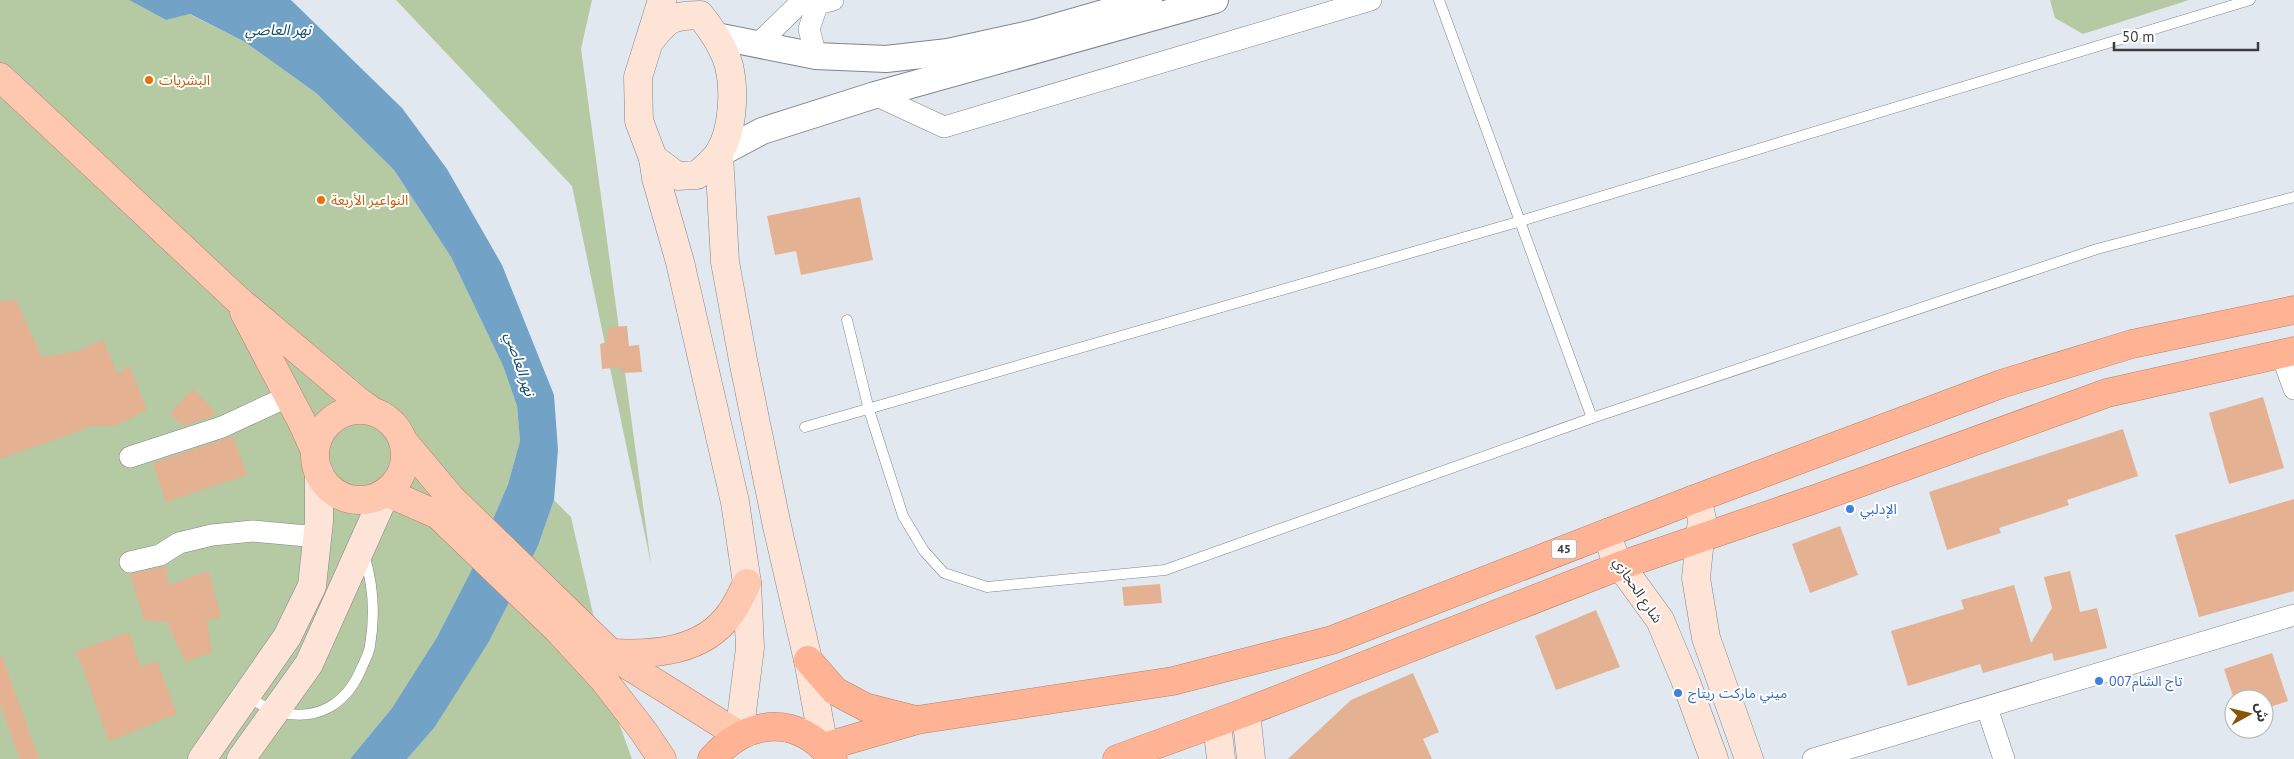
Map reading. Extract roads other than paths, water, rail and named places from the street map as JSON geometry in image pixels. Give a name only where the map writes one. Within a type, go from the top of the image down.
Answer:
[{"type":"highway","name":"45","points":[[828,753],[918,720],[1173,681],[1332,640],[1692,500],[2001,384],[2132,344],[2294,310]]},
{"type":"highway","points":[[1117,759],[1246,712],[1622,565],[1699,540],[2107,394],[2287,352]]},
{"type":"highway","points":[[808,660],[835,691],[865,707],[918,720]]},
{"type":"highway","points":[[712,759],[724,745],[739,735],[756,728],[774,727],[792,729],[809,736],[828,753]]},
{"type":"main road","points":[[404,442],[444,507],[555,613],[611,653],[739,735],[750,648],[748,584],[735,502],[680,262],[656,178],[653,158],[639,121],[638,77],[662,0]]},
{"type":"main road","points":[[649,42],[665,22],[678,16],[706,17],[729,66],[732,100],[729,134],[719,154],[698,175],[677,176],[653,158]]},
{"type":"main road","points":[[0,77],[237,299],[357,400],[392,422],[400,431],[406,453],[403,470],[395,485],[386,492],[365,500],[343,497],[333,491],[317,462],[289,396],[237,299]]},
{"type":"main road","points":[[719,154],[725,262],[775,516],[828,753]]},
{"type":"main road","points":[[202,759],[287,637],[312,586],[320,520],[317,462],[322,429],[334,417],[350,410],[372,411]]},
{"type":"main road","points":[[386,492],[444,507]]},
{"type":"main road","points":[[241,759],[309,664],[362,550],[386,492]]},
{"type":"main road","points":[[1692,500],[1700,511],[1702,519],[1696,578],[1706,638],[1749,759]]},
{"type":"main road","name":"شارع الحجازي","points":[[1610,532],[1613,552],[1660,620],[1686,682],[1714,759]]},
{"type":"main road","points":[[611,653],[644,654],[677,649],[708,636],[730,614],[748,584]]},
{"type":"main road","points":[[555,613],[662,759]]},
{"type":"main road","points":[[1246,712],[1251,759]]},
{"type":"main road","points":[[1217,723],[1221,759]]},
{"type":"street","points":[[706,17],[759,43],[816,56],[886,59],[948,52],[1034,33],[1149,0]]},
{"type":"street","points":[[719,154],[762,131],[875,96],[1215,0]]},
{"type":"street","points":[[875,96],[944,128],[1371,0]]},
{"type":"street","points":[[816,56],[809,29],[823,1]]},
{"type":"street","points":[[759,43],[798,5],[823,1]]},
{"type":"street","points":[[2287,352],[2294,389]]},
{"type":"street","points":[[130,457],[222,427],[289,396]]},
{"type":"street","points":[[130,562],[160,555],[179,543],[212,535],[253,531],[318,538]]},
{"type":"street","points":[[1813,759],[2294,615]]},
{"type":"street","points":[[1987,708],[2004,759]]},
{"type":"lane","points":[[1439,0],[1592,418]]},
{"type":"lane","points":[[805,427],[1520,221],[2250,0]]},
{"type":"lane","points":[[847,320],[869,410],[903,516],[924,551],[944,573],[987,587],[1165,570],[1592,418],[2097,249],[2294,196]]},
{"type":"lane","points":[[246,696],[276,711],[288,714],[316,714],[336,705],[355,684],[370,648],[373,616],[368,570],[362,550]]},
{"type":"water","name":"نهر العاصي","points":[[129,0],[291,0],[402,108],[447,169],[502,265],[554,395],[558,450],[554,500],[538,546],[488,643],[434,728],[407,759],[350,759],[392,708],[437,637],[470,573],[508,484],[520,441],[517,406],[503,366],[451,257],[394,170],[316,93],[245,42],[190,14],[166,20]]},
{"type":"place","name":"البشريات","points":[[149,80]]},
{"type":"place","name":"النواعير الأربعة","points":[[321,200]]},
{"type":"place","name":"الإدلبي","points":[[1850,509]]},
{"type":"place","name":"تاج الشام007","points":[[2099,681]]},
{"type":"place","name":"ميني ماركت ريتاج","points":[[1678,693]]}]
